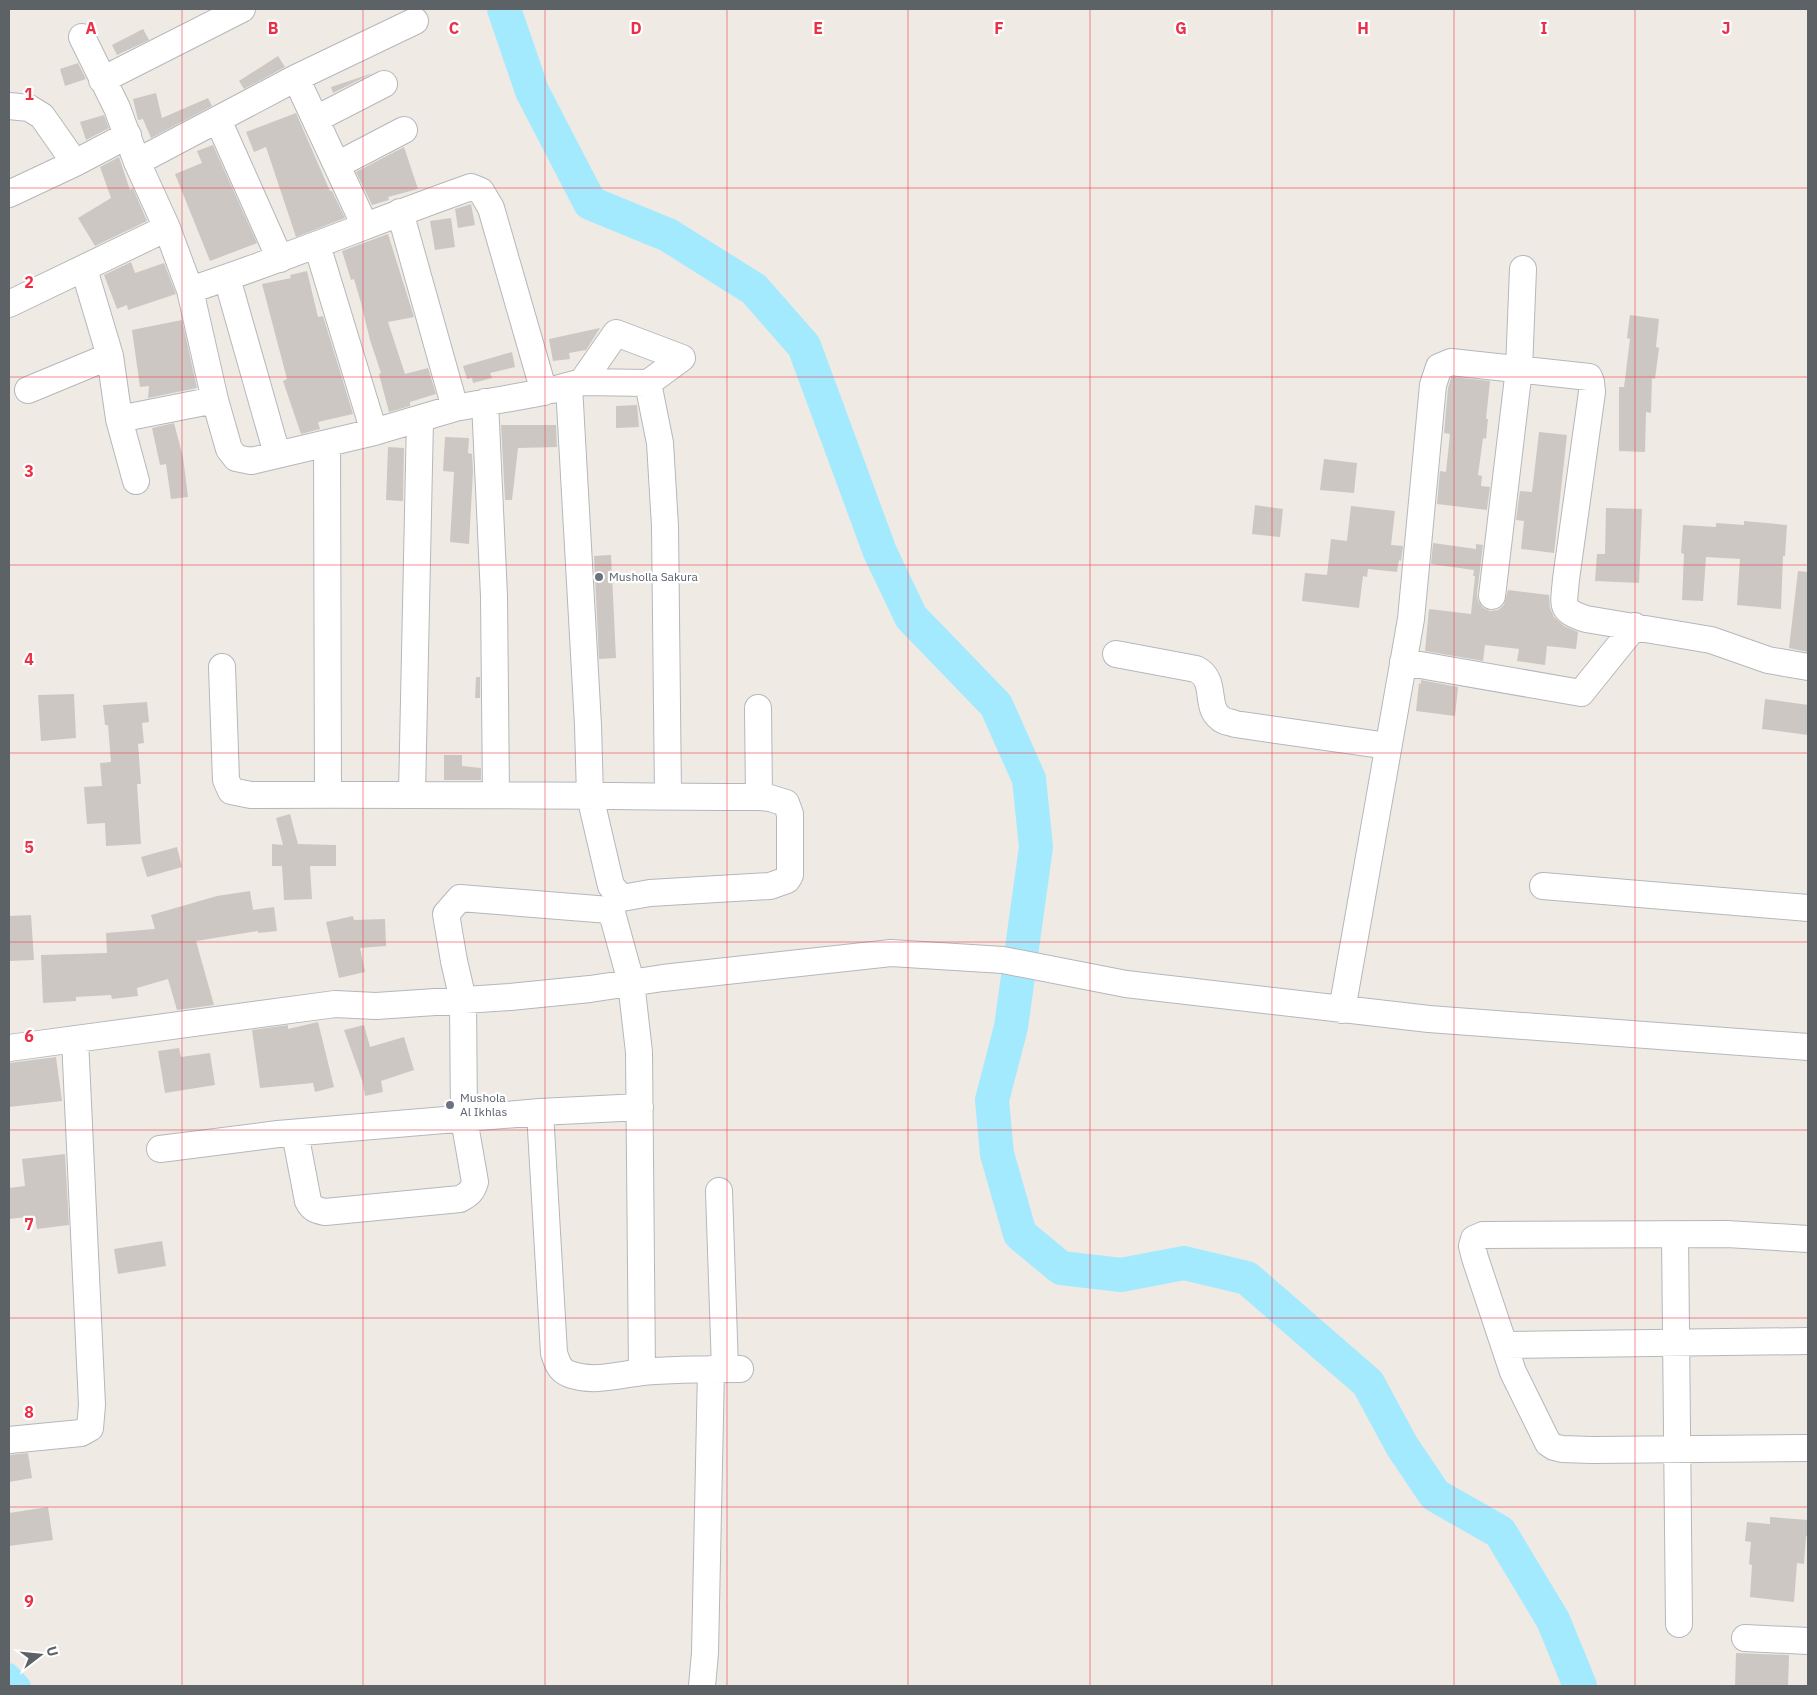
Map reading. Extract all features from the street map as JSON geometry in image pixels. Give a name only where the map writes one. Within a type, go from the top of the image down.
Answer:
[{"type":"street","points":[[102,80],[242,9]]},
{"type":"street","points":[[137,162],[296,78],[415,21]]},
{"type":"street","points":[[82,37],[117,108],[137,162],[167,228],[190,290],[215,400],[229,449],[236,458],[251,461],[374,432],[455,408],[544,392],[576,384],[648,383],[682,358],[616,333],[576,384],[590,796],[611,886],[622,898],[650,893],[770,886],[787,880],[790,875],[790,814],[786,803],[770,798],[760,797],[590,796],[412,794],[251,795],[232,791],[226,780],[222,667]]},
{"type":"street","points":[[296,78],[365,226]]},
{"type":"street","points":[[316,119],[384,84]]},
{"type":"street","points":[[9,106],[29,108],[42,116],[75,163]]},
{"type":"street","points":[[218,120],[280,259]]},
{"type":"street","points":[[337,165],[404,130]]},
{"type":"street","points":[[9,194],[75,163],[128,135]]},
{"type":"street","points":[[190,290],[280,259],[400,212],[471,187],[482,191],[491,208],[544,392]]},
{"type":"street","points":[[400,212],[455,408]]},
{"type":"street","points":[[9,304],[167,228]]},
{"type":"street","points":[[317,245],[374,432]]},
{"type":"street","points":[[84,269],[110,356],[119,419],[136,481]]},
{"type":"street","points":[[1492,596],[1519,369],[1523,269]]},
{"type":"street","points":[[227,278],[277,454]]},
{"type":"street","points":[[28,390],[110,356]]},
{"type":"street","points":[[1342,1010],[1411,619],[1433,385],[1439,367],[1451,362],[1589,377],[1592,392],[1566,580],[1564,606],[1570,614],[1586,619],[1711,640],[1768,660],[1808,667]]},
{"type":"street","points":[[648,383],[660,443],[665,526],[668,796]]},
{"type":"street","points":[[119,419],[215,400]]},
{"type":"street","points":[[484,402],[494,596],[496,795]]},
{"type":"street","points":[[412,794],[420,419]]},
{"type":"street","points":[[327,443],[328,795]]},
{"type":"street","points":[[1404,662],[1581,693],[1636,626]]},
{"type":"street","points":[[1116,654],[1196,669],[1203,672],[1207,677],[1216,715],[1222,720],[1388,746]]},
{"type":"street","points":[[758,708],[760,797]]},
{"type":"street","points":[[1543,886],[1808,908]]},
{"type":"street","points":[[295,1133],[308,1201],[311,1207],[316,1210],[325,1212],[460,1199],[472,1192],[475,1182],[464,1119],[462,1000],[446,914],[460,898],[609,910],[612,913],[631,982],[639,1052],[642,1372]]},
{"type":"street","points":[[9,1048],[335,1004],[376,1006],[590,989],[663,978],[891,953],[1004,960],[1126,984],[1429,1019],[1808,1047]]},
{"type":"street","points":[[9,1440],[81,1434],[90,1428],[92,1405],[75,1039]]},
{"type":"street","points":[[160,1149],[295,1133],[540,1112],[640,1107]]},
{"type":"street","points":[[540,1112],[554,1353],[558,1366],[568,1374],[586,1378],[609,1378],[642,1372],[725,1369]]},
{"type":"street","points":[[702,1686],[725,1369],[719,1191]]},
{"type":"street","points":[[1808,1238],[1727,1234],[1478,1236],[1474,1239],[1472,1246],[1513,1372],[1548,1443],[1554,1447],[1592,1450],[1808,1448]]},
{"type":"street","points":[[1675,1235],[1679,1624]]},
{"type":"street","points":[[1504,1345],[1808,1341]]},
{"type":"street","points":[[1745,1638],[1808,1641]]},
{"type":"building","points":[[143,29],[149,40],[117,55],[112,45]]},
{"type":"building","points":[[278,56],[285,67],[244,89],[239,81]]},
{"type":"building","points":[[78,63],[86,79],[65,86],[60,69]]},
{"type":"building","points":[[373,73],[333,93],[331,87]]},
{"type":"building","points":[[156,93],[162,118],[208,98],[212,106],[151,138],[143,119],[138,120],[133,99]]},
{"type":"building","points":[[296,113],[330,191],[332,191],[345,218],[296,237],[266,147],[254,152],[246,132]]},
{"type":"building","points":[[104,115],[109,128],[86,140],[80,122]]},
{"type":"building","points":[[213,145],[257,243],[210,261],[175,174],[202,163],[197,151]]},
{"type":"building","points":[[404,147],[418,189],[388,197],[389,200],[372,205],[356,172]]},
{"type":"building","points":[[119,157],[130,190],[133,188],[147,221],[95,246],[78,218],[111,198],[100,167]]},
{"type":"building","points":[[471,204],[475,225],[458,228],[455,209]]},
{"type":"building","points":[[451,218],[455,247],[435,250],[430,221]]},
{"type":"building","points":[[388,234],[414,317],[388,322],[405,374],[428,368],[436,394],[410,402],[410,406],[389,412],[379,374],[381,373],[354,279],[351,280],[342,251]]},
{"type":"building","points":[[131,262],[135,273],[164,263],[176,294],[128,310],[127,305],[117,309],[104,275]]},
{"type":"building","points":[[307,271],[318,317],[323,316],[353,414],[318,422],[320,429],[301,434],[283,381],[287,379],[262,284],[291,278],[290,275]]},
{"type":"building","points":[[1630,315],[1659,319],[1656,347],[1659,348],[1655,379],[1652,378],[1651,413],[1646,412],[1645,452],[1619,451],[1619,387],[1624,387],[1630,339],[1627,338]]},
{"type":"building","points":[[182,320],[197,388],[148,398],[149,386],[140,387],[132,330]]},
{"type":"building","points":[[600,328],[586,350],[569,353],[570,359],[553,361],[549,339]]},
{"type":"building","points":[[512,352],[515,367],[490,373],[492,378],[473,383],[472,378],[467,379],[463,366]]},
{"type":"building","points":[[1453,377],[1490,381],[1486,439],[1483,438],[1478,475],[1482,476],[1481,486],[1490,487],[1487,510],[1437,504],[1440,471],[1446,472],[1450,434],[1444,433],[1448,388]]},
{"type":"building","points":[[637,405],[639,427],[616,428],[616,406]]},
{"type":"building","points":[[174,423],[183,457],[188,497],[171,499],[166,464],[160,465],[152,428]]},
{"type":"building","points":[[501,425],[556,425],[557,447],[518,448],[512,500],[505,500]]},
{"type":"building","points":[[1539,432],[1567,435],[1554,553],[1521,549],[1524,521],[1516,520],[1520,491],[1532,492]]},
{"type":"building","points":[[445,437],[469,438],[468,453],[472,454],[473,471],[469,544],[450,542],[454,472],[443,471]]},
{"type":"building","points":[[388,447],[404,448],[403,501],[386,500]]},
{"type":"building","points":[[1324,459],[1357,463],[1354,493],[1320,490]]},
{"type":"building","points":[[1255,505],[1283,509],[1280,537],[1252,534]]},
{"type":"building","points":[[1351,506],[1395,511],[1391,545],[1403,546],[1397,572],[1368,569],[1367,577],[1363,576],[1359,608],[1302,601],[1305,573],[1327,575],[1331,539],[1347,541]]},
{"type":"building","points":[[1606,508],[1642,509],[1639,583],[1595,581],[1597,554],[1605,554]]},
{"type":"building","points":[[1744,521],[1787,525],[1785,556],[1783,556],[1781,609],[1737,605],[1740,559],[1706,557],[1703,601],[1682,600],[1684,554],[1681,553],[1683,525],[1716,527],[1716,523],[1744,525]]},
{"type":"building","points":[[1433,543],[1476,549],[1476,544],[1483,545],[1477,594],[1478,601],[1483,608],[1490,611],[1498,610],[1504,605],[1508,590],[1549,595],[1550,608],[1554,617],[1564,626],[1578,632],[1576,649],[1547,646],[1545,665],[1517,661],[1519,649],[1485,645],[1483,661],[1425,651],[1429,609],[1471,614],[1475,576],[1473,576],[1474,570],[1431,564]]},
{"type":"building","points":[[611,555],[616,658],[599,659],[594,556]]},
{"type":"building","points":[[1798,571],[1808,572],[1808,652],[1789,648]]},
{"type":"building","points":[[476,677],[480,677],[480,698],[475,698]]},
{"type":"building","points":[[1421,680],[1458,687],[1455,716],[1416,711]]},
{"type":"building","points":[[74,694],[76,738],[41,741],[38,695]]},
{"type":"building","points":[[1765,699],[1808,705],[1808,735],[1762,729]]},
{"type":"building","points":[[147,702],[149,722],[142,723],[144,743],[138,744],[141,784],[137,784],[141,844],[106,846],[105,823],[87,824],[84,787],[102,786],[100,763],[111,762],[108,725],[105,725],[103,705]]},
{"type":"building","points":[[444,755],[462,755],[462,766],[481,768],[481,780],[444,780]]},
{"type":"building","points":[[290,814],[298,844],[336,845],[336,866],[310,866],[312,899],[284,900],[282,866],[272,866],[272,844],[283,845],[276,818]]},
{"type":"building","points":[[177,847],[182,867],[147,877],[141,857]]},
{"type":"building","points":[[250,891],[253,910],[274,907],[277,931],[258,933],[258,931],[196,941],[214,1005],[177,1010],[168,979],[137,988],[138,996],[112,999],[111,995],[76,997],[76,1001],[43,1003],[41,955],[107,953],[106,933],[155,929],[151,915],[217,896]]},
{"type":"building","points":[[31,915],[34,960],[9,961],[9,916]]},
{"type":"building","points":[[353,916],[354,920],[385,919],[386,946],[360,948],[365,972],[339,978],[326,922]]},
{"type":"building","points":[[318,1022],[334,1087],[315,1092],[313,1083],[260,1088],[252,1030],[288,1025],[288,1029]]},
{"type":"building","points":[[364,1025],[370,1047],[404,1037],[414,1070],[381,1081],[383,1092],[365,1096],[363,1083],[344,1030]]},
{"type":"building","points":[[179,1048],[181,1057],[210,1053],[215,1085],[165,1093],[158,1051]]},
{"type":"building","points":[[56,1057],[62,1101],[9,1107],[9,1063]]},
{"type":"building","points":[[65,1154],[69,1225],[37,1229],[35,1216],[9,1219],[9,1188],[25,1186],[22,1159]]},
{"type":"building","points":[[162,1241],[166,1266],[118,1274],[114,1249]]},
{"type":"building","points":[[28,1453],[32,1478],[9,1482],[9,1455]]},
{"type":"building","points":[[48,1507],[53,1540],[9,1546],[9,1513]]},
{"type":"building","points":[[1770,1517],[1808,1520],[1804,1564],[1797,1563],[1794,1602],[1750,1597],[1752,1565],[1749,1564],[1751,1542],[1745,1541],[1747,1522],[1770,1524]]},
{"type":"building","points":[[1736,1653],[1789,1655],[1788,1686],[1735,1686]]},
{"type":"waterway","points":[[504,9],[532,91],[590,203],[668,235],[754,289],[804,346],[880,552],[911,617],[996,705],[1029,779],[1036,847],[1011,1027],[992,1100],[997,1154],[1020,1234],[1061,1268],[1121,1275],[1184,1263],[1247,1278],[1368,1383],[1402,1446],[1435,1495],[1500,1532],[1553,1620],[1580,1686]]},
{"type":"waterway","points":[[9,1673],[21,1686]]},
{"type":"place","name":"Musholla Sakura","points":[[599,577]]},
{"type":"place","name":"Mushola Al Ikhlas","points":[[450,1105]]}]
